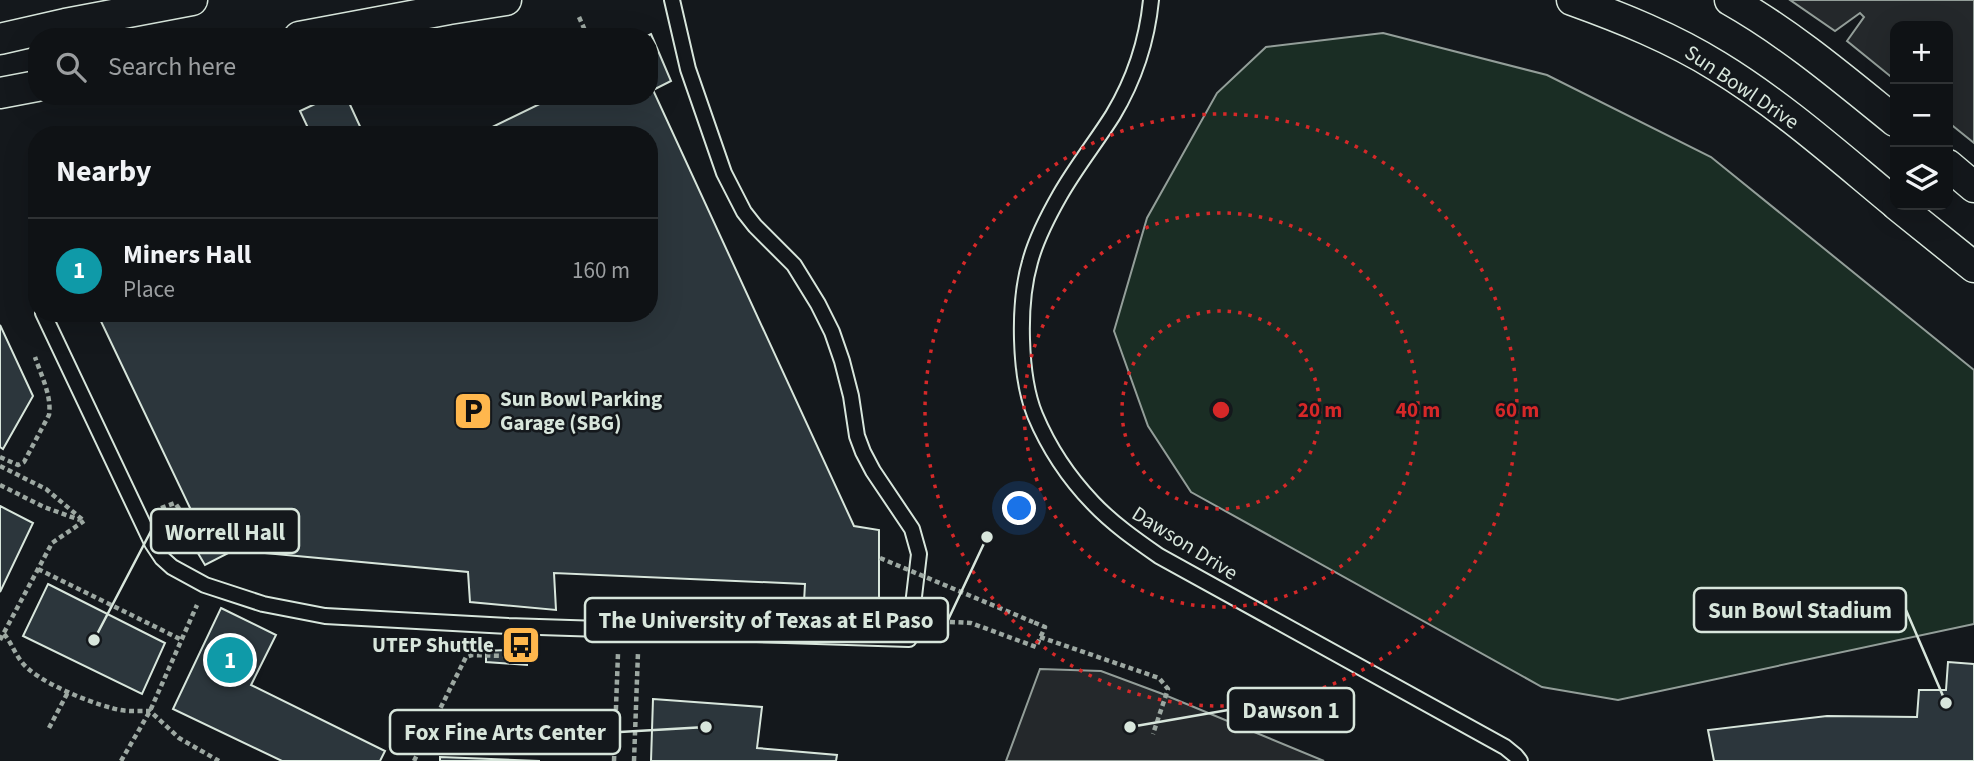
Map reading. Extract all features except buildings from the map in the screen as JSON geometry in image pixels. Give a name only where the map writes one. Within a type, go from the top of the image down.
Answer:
[{"type":"street","points":[[48,28],[192,0]]},
{"type":"street","points":[[347,28],[506,0]]},
{"type":"street","name":"Sun Bowl Drive","points":[[1572,0],[1613,14],[1718,66],[1762,96],[1890,199]]},
{"type":"street","points":[[1731,0],[1765,20],[1890,117]]},
{"type":"street","points":[[0,39],[28,33]]},
{"type":"street","points":[[0,93],[28,88]]},
{"type":"street","points":[[1953,169],[1974,187]]},
{"type":"street","name":"Sun Bowl Drive","points":[[1903,210],[1974,267]]},
{"type":"lane","points":[[47,322],[152,543],[172,567],[205,585],[263,604],[325,616],[508,626],[909,639],[919,554],[912,529],[863,452],[857,436],[842,361],[818,304],[794,265],[744,212],[723,173],[688,69],[672,0]]},
{"type":"lane","name":"Dawson Drive","points":[[1151,0],[1147,30],[1131,80],[1114,114],[1061,193],[1042,227],[1029,264],[1023,302],[1022,342],[1026,379],[1034,412],[1043,432],[1071,476],[1093,503],[1122,530],[1159,556],[1504,747],[1520,761]]},
{"type":"path","points":[[579,17],[584,28]]},
{"type":"path","points":[[0,457],[18,465],[24,462],[49,415],[49,398],[33,351]]},
{"type":"path","points":[[0,466],[46,489],[85,521]]},
{"type":"path","points":[[0,485],[44,507],[85,521]]},
{"type":"path","points":[[157,509],[175,503],[183,514]]},
{"type":"path","points":[[0,640],[52,543],[85,521]]},
{"type":"path","points":[[880,558],[1045,627],[1036,648],[971,623],[939,621]]},
{"type":"path","points":[[38,569],[183,640]]},
{"type":"path","points":[[121,761],[150,711],[205,585]]},
{"type":"path","points":[[414,761],[466,657],[472,654],[505,656],[508,626]]},
{"type":"path","points":[[614,761],[619,630]]},
{"type":"path","points":[[634,761],[640,631]]},
{"type":"path","points":[[4,634],[12,643],[21,662],[36,675],[68,692],[112,709],[150,711],[179,738],[219,761]]},
{"type":"path","points":[[1040,637],[1158,678],[1168,689],[1153,734]]},
{"type":"path","points":[[49,728],[68,692]]},
{"type":"green space","points":[[1383,33],[1547,75],[1711,157],[1974,370],[1974,624],[1618,700],[1542,687],[1191,492],[1148,426],[1114,331],[1147,218],[1217,93],[1266,47]]},
{"type":"shaded area","points":[[1790,0],[1974,0],[1974,143],[1953,126],[1953,21],[1890,21],[1890,76],[1847,41],[1864,17],[1860,13],[1835,31]]},
{"type":"shaded area","points":[[1040,669],[1101,671],[1324,761],[1006,761]]},
{"type":"place","name":"Sun Bowl Parking Garage (SBG)","points":[[473,411]]},
{"type":"place","name":"The University of Texas at El Paso","points":[[987,537]]},
{"type":"place","name":"Worrell Hall","points":[[94,640]]},
{"type":"place","name":"UTEP Shuttle","points":[[521,645]]},
{"type":"place","name":"Miners Hall","points":[[230,660]]},
{"type":"place","name":"Sun Bowl Stadium","points":[[1946,703]]},
{"type":"place","name":"Fox Fine Arts Center","points":[[706,727]]},
{"type":"place","name":"Dawson 1","points":[[1130,727]]}]
